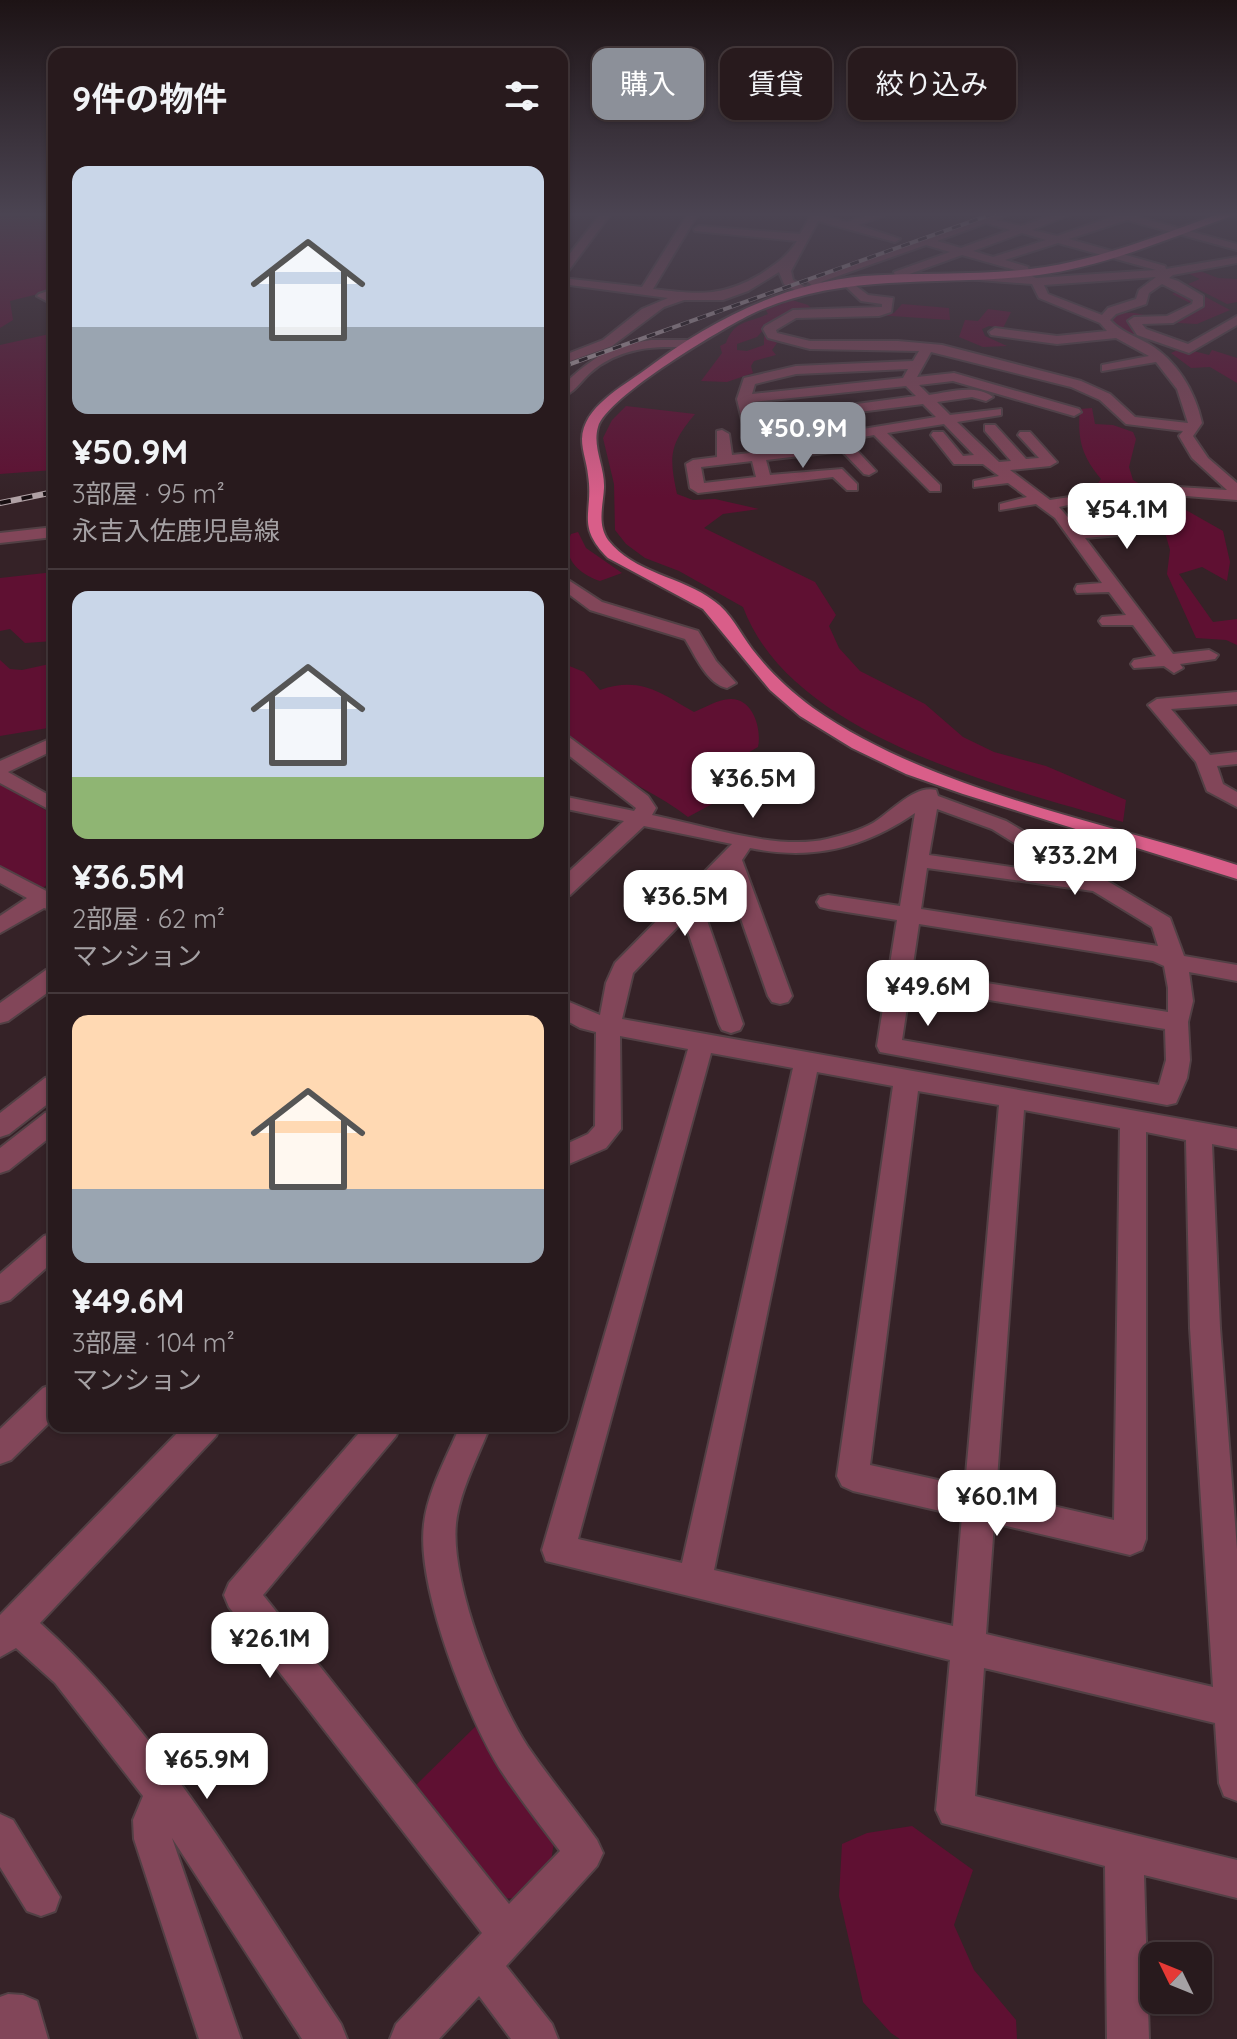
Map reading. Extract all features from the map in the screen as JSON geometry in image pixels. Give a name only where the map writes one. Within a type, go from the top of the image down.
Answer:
[{"type":"main road","points":[[758,307],[735,315],[690,344],[607,405],[589,427],[587,442],[597,481],[593,520],[599,539],[618,557],[680,586],[710,605],[764,674],[808,713],[861,746],[942,781],[1237,872]]},
{"type":"street","points":[[568,357],[620,335],[651,307]]},
{"type":"street","points":[[887,307],[879,312],[793,314],[769,329],[772,335],[810,345],[898,345],[942,349],[1076,384],[1105,397],[1131,421],[1189,427]]},
{"type":"street","points":[[1071,307],[1104,320],[1115,334],[1159,358],[1176,376],[1193,411],[1195,423],[1189,427],[1186,436],[1195,456],[1225,478],[1237,493]]},
{"type":"street","points":[[1104,320],[1112,311],[1124,307]]},
{"type":"street","points":[[1195,307],[1169,320],[1134,321],[1141,332],[1189,349],[1237,320]]},
{"type":"street","points":[[773,325],[848,324]]},
{"type":"street","points":[[995,332],[1048,340],[1115,334]]},
{"type":"street","points":[[568,387],[592,364],[603,358],[652,342],[690,344]]},
{"type":"street","points":[[908,381],[927,348]]},
{"type":"street","points":[[1107,368],[1159,358]]},
{"type":"street","points":[[779,369],[794,365],[918,365]]},
{"type":"street","points":[[764,480],[744,399],[749,381],[794,365]]},
{"type":"street","points":[[744,399],[954,377],[1074,412]]},
{"type":"street","points":[[908,381],[990,463],[1044,502],[1072,530],[1171,665]]},
{"type":"street","points":[[827,412],[973,393],[1041,415]]},
{"type":"street","points":[[852,487],[837,472],[698,488],[693,464],[841,441],[914,419],[948,419],[996,412]]},
{"type":"street","points":[[855,422],[826,426],[869,471]]},
{"type":"street","points":[[990,428],[1022,464]]},
{"type":"street","points":[[876,430],[935,488]]},
{"type":"street","points":[[722,434],[725,460]]},
{"type":"street","points":[[938,435],[959,461],[1050,462],[1025,435]]},
{"type":"street","points":[[979,484],[1011,478]]},
{"type":"street","points":[[1178,492],[1237,493]]},
{"type":"street","points":[[1005,507],[1091,496]]},
{"type":"street","points":[[1041,527],[1125,531],[1119,522]]},
{"type":"street","points":[[0,538],[48,533]]},
{"type":"street","points":[[1068,560],[1123,562]]},
{"type":"street","points":[[568,585],[596,606],[692,635],[709,664],[727,683]]},
{"type":"street","points":[[1083,589],[1146,596]]},
{"type":"street","points":[[1108,621],[1138,619]]},
{"type":"street","points":[[1140,664],[1171,665],[1209,655]]},
{"type":"street","points":[[1237,698],[1157,705],[1205,761],[1214,787],[1237,801]]},
{"type":"street","points":[[568,745],[641,800],[646,808],[640,818],[568,884]]},
{"type":"street","points":[[0,768],[48,746]]},
{"type":"street","points":[[1205,761],[1237,758]]},
{"type":"street","points":[[0,775],[48,803]]},
{"type":"street","points":[[568,803],[640,818],[738,850],[792,848],[834,845],[879,828],[922,804],[942,781]]},
{"type":"street","points":[[937,802],[999,825],[1162,923],[1174,962],[1181,1015],[1176,1022],[1180,1049],[1175,1082],[1167,1096],[889,1046],[918,860],[922,804],[937,802]]},
{"type":"street","points":[[568,1154],[597,1141],[608,1129],[608,1025],[614,1013],[618,980],[623,969],[738,850]]},
{"type":"street","points":[[738,850],[780,996]]},
{"type":"street","points":[[918,860],[1102,887]]},
{"type":"street","points":[[0,874],[48,901]]},
{"type":"street","points":[[0,926],[48,901]]},
{"type":"street","points":[[689,901],[731,1024]]},
{"type":"street","points":[[828,902],[1159,954],[1174,962],[1237,973]]},
{"type":"street","points":[[900,977],[1176,1022]]},
{"type":"street","points":[[0,1015],[48,980]]},
{"type":"street","points":[[568,1010],[589,1022],[1237,1139]]},
{"type":"street","points":[[702,1041],[558,1550],[1231,1709]]},
{"type":"street","points":[[695,1580],[807,1060]]},
{"type":"street","points":[[907,1078],[853,1476],[1130,1539],[1133,1120]]},
{"type":"street","points":[[4,1117],[48,1089]]},
{"type":"street","points":[[1012,1098],[955,1810],[1237,1879]]},
{"type":"street","points":[[0,1163],[48,1125]]},
{"type":"street","points":[[1199,1133],[1205,1328],[1237,1783]]},
{"type":"street","points":[[0,1291],[48,1249]]},
{"type":"street","points":[[0,1450],[48,1404]]},
{"type":"street","points":[[199,1432],[8,1632],[67,1671],[166,1796],[326,2039]]},
{"type":"street","points":[[380,1432],[241,1595],[508,1934]]},
{"type":"street","points":[[411,2039],[584,1853],[515,1759],[493,1721],[454,1617],[442,1566],[440,1524],[449,1489],[473,1432]]},
{"type":"street","points":[[166,1796],[153,1810],[150,1824],[153,1839],[220,2039]]},
{"type":"street","points":[[0,1833],[41,1897]]},
{"type":"street","points":[[1124,1852],[1128,2039]]},
{"type":"street","points":[[480,1965],[537,2039]]},
{"type":"street","points":[[0,2020],[8,2014],[23,2015],[27,2039]]},
{"type":"shaded area","points":[[0,307],[11,307],[13,320],[0,328]]},
{"type":"shaded area","points":[[810,307],[815,312],[789,312],[768,325],[757,337],[737,344],[737,350],[747,351],[764,345],[764,336],[777,343],[772,350],[776,355],[754,361],[751,366],[753,373],[727,382],[701,381],[722,353],[720,346],[726,343],[733,330],[768,314],[766,310]]},
{"type":"shaded area","points":[[899,307],[949,308],[950,320],[877,315],[894,313]]},
{"type":"shaded area","points":[[1194,307],[1225,307],[1230,310],[1197,324],[1142,321],[1140,333],[1128,336],[1112,321],[1112,317],[1129,313],[1164,319]]},
{"type":"shaded area","points":[[988,309],[1011,312],[1003,328],[989,326],[982,329],[985,336],[1007,346],[983,347],[959,337],[965,320],[978,321]]},
{"type":"shaded area","points":[[48,334],[48,470],[0,474],[0,345]]},
{"type":"shaded area","points":[[1182,348],[1209,355],[1212,350],[1237,358],[1237,383],[1210,367],[1191,368],[1171,353]]},
{"type":"shaded area","points":[[626,406],[695,414],[680,434],[673,451],[677,494],[693,500],[715,499],[759,509],[723,514],[704,528],[815,582],[836,615],[829,626],[839,648],[860,671],[925,704],[963,737],[994,752],[1046,766],[1126,800],[1123,822],[963,773],[906,750],[853,723],[806,691],[768,652],[743,607],[679,571],[645,558],[626,544],[615,530],[614,484],[603,438],[612,420]]},
{"type":"shaded area","points":[[1092,408],[1095,424],[1113,425],[1133,432],[1136,439],[1129,467],[1133,480],[1223,531],[1230,562],[1227,581],[1202,567],[1179,574],[1213,622],[1237,619],[1237,645],[1226,640],[1196,638],[1167,574],[1170,550],[1164,529],[1144,507],[1122,492],[1094,489],[1101,479],[1085,455],[1079,430],[1080,409]]},
{"type":"shaded area","points":[[578,532],[586,548],[622,573],[600,581],[579,569],[568,550],[571,534]]},
{"type":"shaded area","points":[[48,573],[48,641],[25,643],[10,629],[0,631],[0,578]]},
{"type":"shaded area","points":[[0,660],[10,669],[22,670],[48,664],[48,728],[0,736]]},
{"type":"shaded area","points":[[568,665],[584,672],[600,690],[614,686],[639,686],[660,693],[694,712],[726,699],[738,700],[750,709],[759,732],[758,747],[746,754],[736,769],[740,789],[688,817],[590,757],[568,738]]},
{"type":"shaded area","points":[[0,784],[48,812],[48,884],[41,889],[0,867]]},
{"type":"shaded area","points":[[480,1722],[555,1836],[551,1861],[523,1897],[502,1899],[414,1787]]},
{"type":"shaded area","points":[[912,1826],[973,1870],[954,1925],[974,1970],[1016,2020],[1017,2039],[900,2039],[863,2002],[839,1896],[842,1844],[867,1833]]},
{"type":"railway","points":[[568,365],[730,307]]},
{"type":"railway","points":[[0,503],[48,493]]}]
